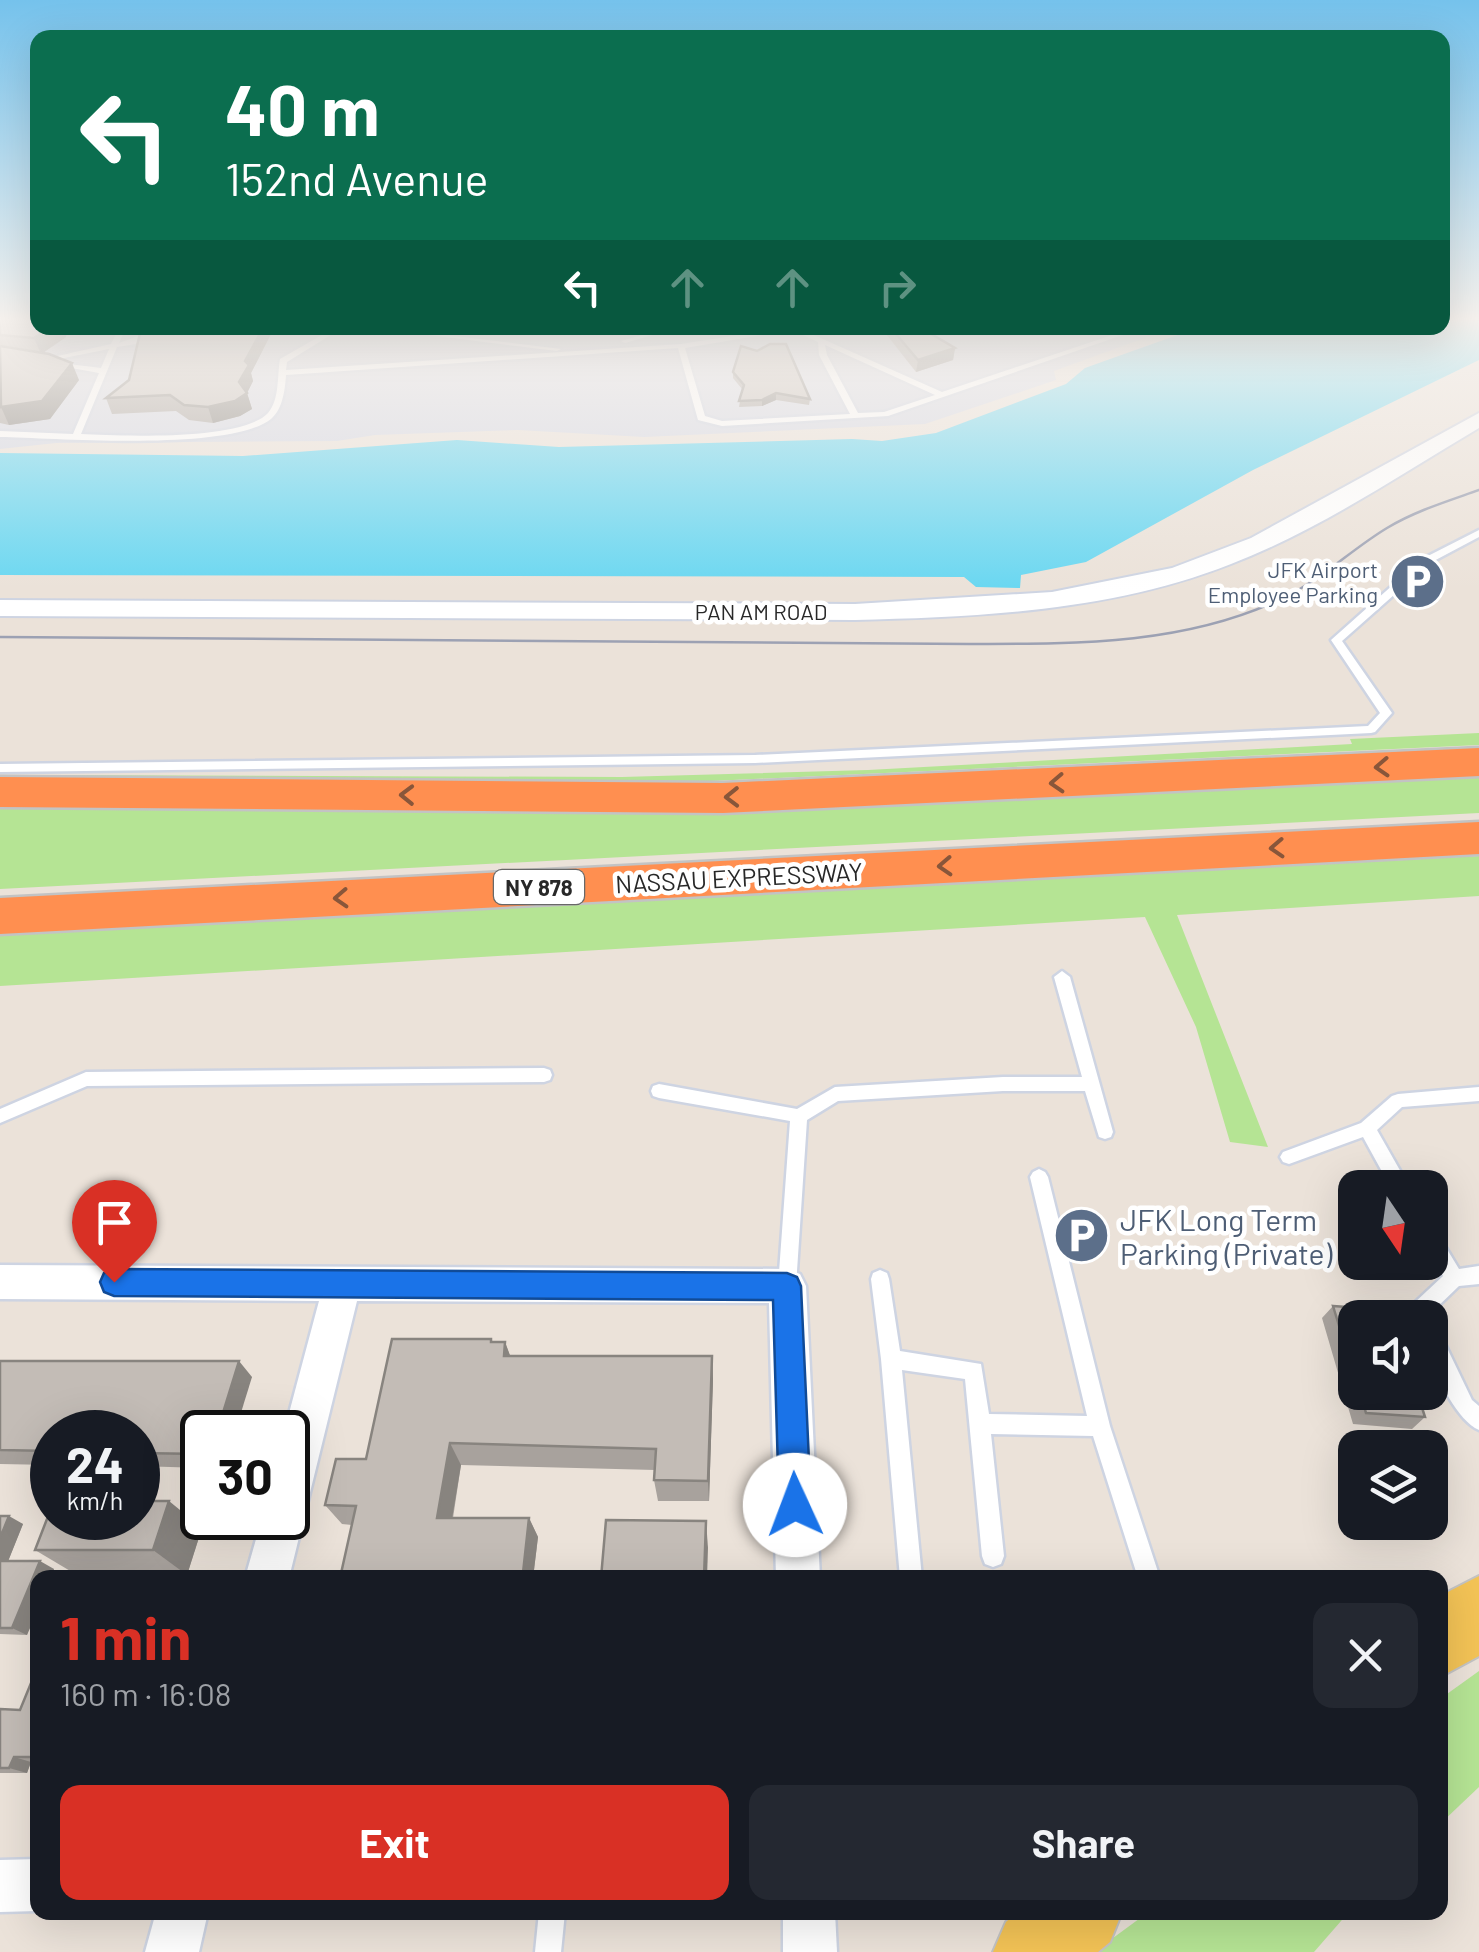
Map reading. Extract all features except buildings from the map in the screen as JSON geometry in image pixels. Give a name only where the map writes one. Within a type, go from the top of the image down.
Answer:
[{"type":"highway","points":[[0,792],[723,798],[1479,762]]},
{"type":"highway","name":"NASSAU EXPRESSWAY","points":[[0,916],[1479,838]]},
{"type":"main road","points":[[1448,1634],[1479,1612]]},
{"type":"main road","points":[[1036,1952],[1071,1920]]},
{"type":"street","name":"PAN AM ROAD","points":[[0,608],[878,611],[1033,603],[1138,584],[1232,556],[1286,531],[1479,419]]},
{"type":"street","points":[[0,1282],[787,1286],[798,1570]]},
{"type":"street","points":[[310,1413],[343,1283]]},
{"type":"street","points":[[269,1570],[277,1540]]},
{"type":"street","points":[[0,1886],[30,1885]]},
{"type":"street","points":[[172,1952],[180,1920]]},
{"type":"street","points":[[809,1920],[810,1952]]},
{"type":"lane","points":[[76,436],[88,407]]},
{"type":"lane","points":[[0,434],[185,436],[238,429],[266,419],[276,407]]},
{"type":"lane","points":[[698,407],[701,418],[709,422],[856,417],[906,407]]},
{"type":"lane","points":[[851,407],[856,417]]},
{"type":"lane","points":[[0,768],[754,759],[1371,729],[1386,713],[1336,640],[1426,560],[1479,533]]},
{"type":"lane","points":[[1062,977],[1106,1132]]},
{"type":"lane","points":[[0,1116],[86,1078],[544,1076]]},
{"type":"lane","points":[[659,1091],[799,1116],[835,1094],[1003,1084],[1092,1084]]},
{"type":"lane","points":[[1290,1157],[1366,1128],[1398,1101],[1479,1094]]},
{"type":"lane","points":[[787,1286],[799,1116]]},
{"type":"lane","points":[[1366,1128],[1390,1170]]},
{"type":"lane","points":[[1039,1177],[1100,1426],[1146,1570]]},
{"type":"lane","points":[[1448,1268],[1454,1278]]},
{"type":"lane","points":[[1431,1300],[1454,1278],[1479,1275]]},
{"type":"lane","points":[[880,1279],[910,1570]]},
{"type":"lane","points":[[891,1359],[974,1371],[993,1556]]},
{"type":"lane","points":[[1448,1372],[1465,1407],[1479,1420]]},
{"type":"lane","points":[[979,1424],[1100,1426]]},
{"type":"lane","points":[[548,1952],[551,1920]]},
{"type":"shaded area","points":[[0,407],[975,407],[925,424],[644,437],[518,430],[375,435],[337,441],[56,443],[0,449]]},
{"type":"green space","points":[[1479,733],[1479,745],[691,782],[517,786],[0,783],[0,776],[15,775],[622,777],[868,770],[1352,744],[1350,739]]},
{"type":"green space","points":[[1479,770],[1479,813],[0,889],[0,797]]},
{"type":"green space","points":[[1479,856],[1479,896],[1177,915],[1268,1147],[1230,1142],[1196,1027],[1145,917],[0,986],[0,933]]},
{"type":"green space","points":[[1479,1671],[1479,1787],[1448,1816],[1448,1693]]},
{"type":"green space","points":[[1137,1920],[1342,1920],[1314,1952],[1094,1952]]},
{"type":"water","points":[[1005,407],[1382,407],[1253,470],[1086,562],[1021,575],[1020,588],[976,587],[964,577],[0,575],[0,453],[243,456],[457,440],[559,447],[882,441],[936,433]]},
{"type":"tram line","points":[[0,637],[1090,642],[1170,633],[1248,613],[1312,582],[1398,522],[1479,490]]},
{"type":"place","name":"JFK Airport Employee Parking","points":[[1417,582]]},
{"type":"place","name":"JFK Long Term Parking (Private)","points":[[1081,1236]]},
{"type":"route","points":[[114,1282],[787,1286],[795,1505]]}]
